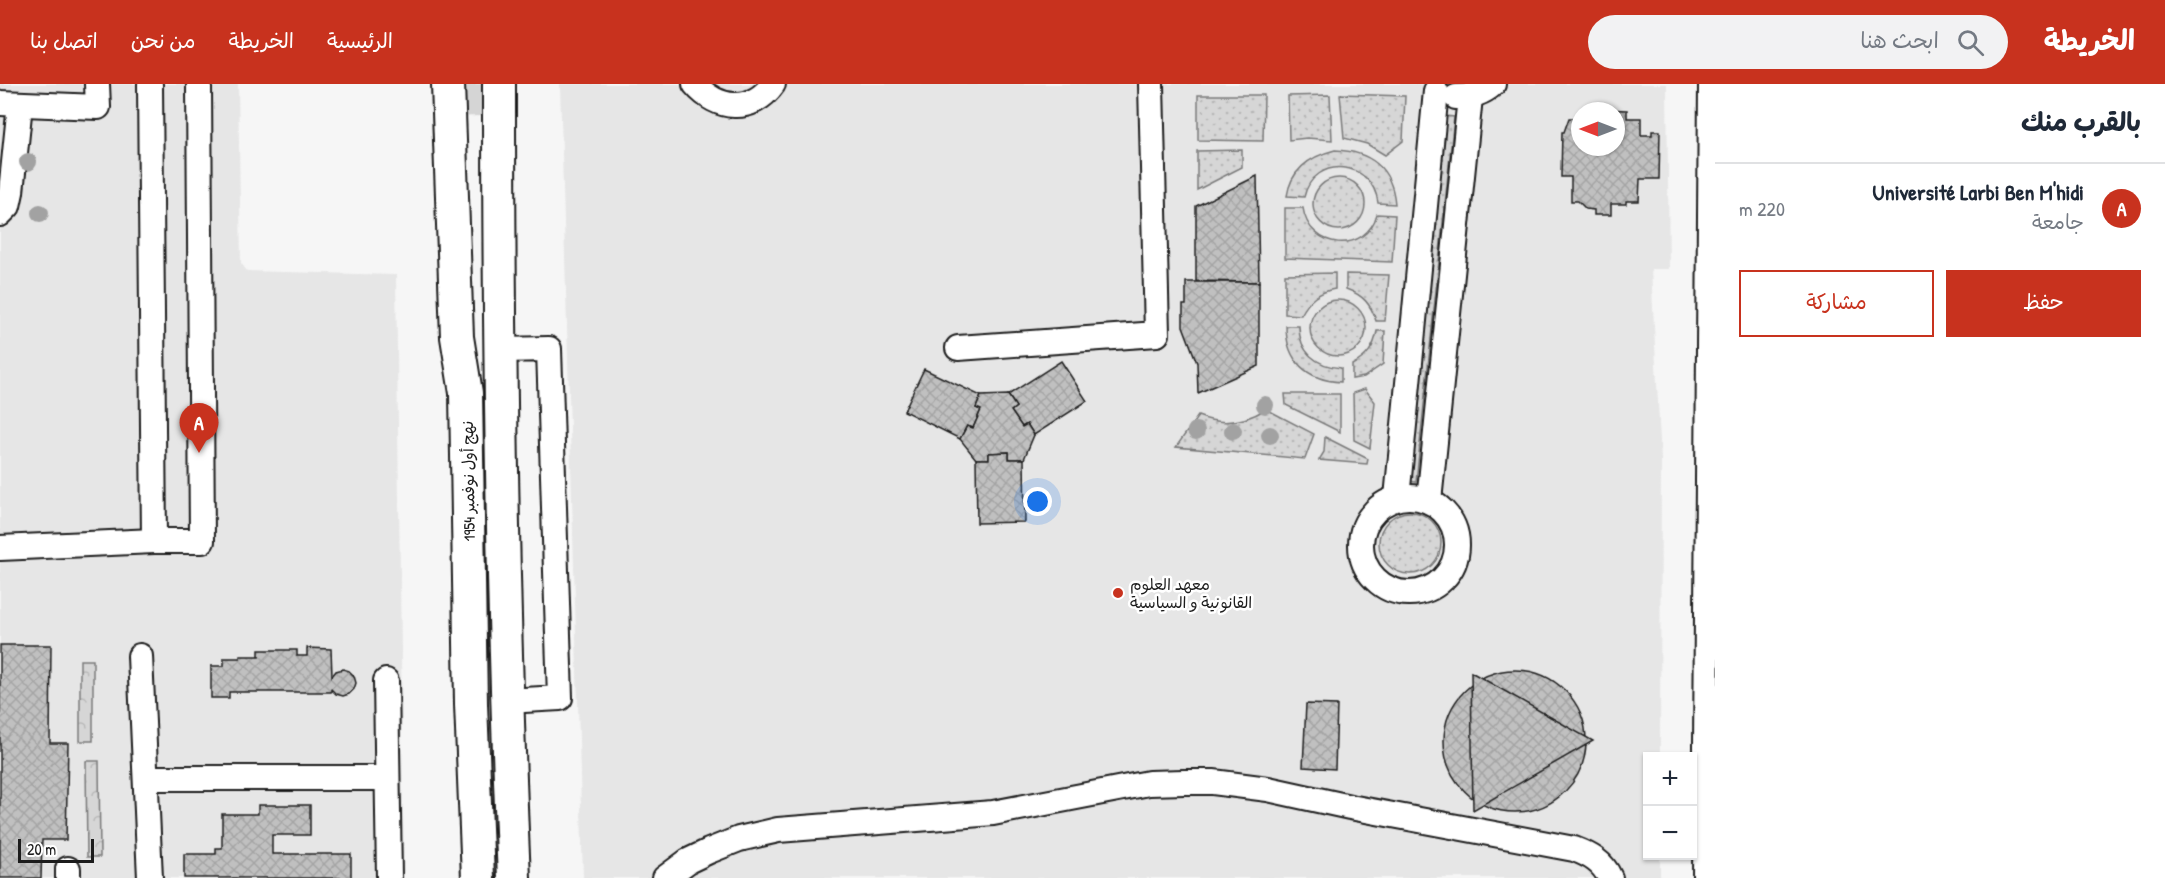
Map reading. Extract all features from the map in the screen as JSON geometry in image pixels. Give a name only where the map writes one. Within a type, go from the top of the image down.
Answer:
[{"type":"main road","name":"نهج أول نوفمبر 1954","points":[[448,84],[457,337],[466,393],[471,704],[478,878]]},
{"type":"main road","name":"نهج أول نوفمبر 1954","points":[[499,84],[499,350],[506,701],[513,878]]},
{"type":"main road","points":[[466,393],[472,116],[490,309],[499,350]]},
{"type":"street","points":[[0,214],[8,206],[11,192],[10,103],[98,107],[96,84]]},
{"type":"street","points":[[150,84],[154,541]]},
{"type":"street","points":[[0,548],[202,541],[199,84]]},
{"type":"street","points":[[695,84],[704,94],[718,103],[735,106],[752,102],[767,93],[773,84]]},
{"type":"street","points":[[958,348],[1157,334],[1151,84]]},
{"type":"street","points":[[1396,498],[1432,88],[1453,97],[1470,97],[1493,84]]},
{"type":"street","points":[[1705,878],[1711,84]]},
{"type":"street","points":[[1429,501],[1470,97]]},
{"type":"street","points":[[499,350],[549,349],[560,698],[506,701]]},
{"type":"street","points":[[1413,497],[1429,501],[1444,511],[1454,526],[1458,544],[1455,561],[1446,577],[1432,588],[1415,594],[1397,592],[1381,584],[1369,571],[1362,555],[1362,536],[1368,520],[1380,506],[1396,498],[1413,497]]},
{"type":"street","points":[[141,656],[150,878]]},
{"type":"street","points":[[386,681],[389,878]]},
{"type":"street","points":[[146,778],[387,778]]},
{"type":"street","points":[[665,878],[688,861],[709,851],[739,839],[778,830],[993,813],[1149,783],[1184,782],[1212,782],[1268,789],[1350,807],[1574,849],[1597,860],[1607,870],[1610,878]]},
{"type":"shaded area","points":[[0,84],[238,84],[241,263],[247,271],[396,275],[404,878],[0,878]]},
{"type":"shaded area","name":"معهد العلوم القانونية و السياسية","points":[[560,84],[1667,84],[1669,269],[1651,269],[1661,460],[1660,752],[1643,752],[1643,860],[1660,860],[1660,878],[583,878]]},
{"type":"green space","points":[[1340,94],[1405,96],[1403,141],[1385,155],[1367,144],[1344,138]]},
{"type":"green space","points":[[1198,95],[1264,95],[1263,141],[1198,140]]},
{"type":"green space","points":[[1330,95],[1332,140],[1307,138],[1289,140],[1288,96]]},
{"type":"green space","points":[[1445,116],[1454,117],[1416,482],[1407,481]]},
{"type":"green space","points":[[1242,150],[1242,167],[1197,190],[1197,151]]},
{"type":"green space","points":[[1335,150],[1359,154],[1377,164],[1389,181],[1395,204],[1378,203],[1374,189],[1366,178],[1355,171],[1343,168],[1330,169],[1319,174],[1310,183],[1304,197],[1287,196],[1293,178],[1304,165],[1318,156]]},
{"type":"green space","points":[[1339,178],[1349,180],[1357,186],[1363,194],[1365,204],[1363,214],[1357,222],[1349,228],[1339,230],[1329,228],[1321,222],[1315,214],[1313,204],[1315,194],[1321,186],[1329,180]]},
{"type":"green space","points":[[1285,208],[1303,208],[1307,222],[1316,232],[1326,239],[1338,242],[1350,241],[1362,236],[1371,227],[1377,214],[1395,215],[1392,262],[1285,258]]},
{"type":"green space","points":[[1335,273],[1335,289],[1315,297],[1301,315],[1285,314],[1285,274]]},
{"type":"green space","points":[[1346,274],[1389,275],[1385,321],[1376,321],[1366,301],[1346,289]]},
{"type":"green space","points":[[1332,300],[1344,300],[1354,304],[1362,312],[1366,328],[1362,344],[1354,352],[1344,356],[1332,356],[1322,352],[1314,344],[1310,334],[1310,322],[1314,312],[1322,304]]},
{"type":"green space","points":[[1286,326],[1299,326],[1302,343],[1317,361],[1341,368],[1341,382],[1309,373],[1294,359],[1287,338]]},
{"type":"green space","points":[[1377,331],[1385,331],[1383,364],[1364,377],[1352,379],[1352,365],[1369,351]]},
{"type":"green space","points":[[1365,389],[1375,402],[1370,448],[1354,440],[1353,393]]},
{"type":"green space","points":[[1285,394],[1340,394],[1340,432],[1286,405]]},
{"type":"green space","points":[[1266,409],[1314,434],[1305,459],[1176,447],[1198,416],[1225,422],[1242,420]]},
{"type":"green space","points":[[1325,437],[1368,459],[1367,464],[1319,460],[1324,452]]},
{"type":"green space","points":[[1410,512],[1432,521],[1441,543],[1432,565],[1410,574],[1388,565],[1379,543],[1388,521]]},
{"type":"green space","points":[[80,660],[93,660],[93,741],[80,741]]},
{"type":"green space","points":[[86,761],[99,761],[100,857],[87,857]]},
{"type":"building","points":[[1625,110],[1627,110],[1627,118],[1641,118],[1641,135],[1652,135],[1652,131],[1660,131],[1659,179],[1640,179],[1639,201],[1611,204],[1611,215],[1594,215],[1594,210],[1586,209],[1578,201],[1571,201],[1571,177],[1561,177],[1562,132],[1571,118],[1571,156],[1625,156]]},
{"type":"building","points":[[1257,176],[1259,282],[1196,281],[1196,206]]},
{"type":"building","points":[[1186,282],[1259,282],[1259,366],[1198,393],[1197,363],[1183,326]]},
{"type":"building","points":[[1061,361],[1087,401],[1034,435],[1027,424],[1022,427],[1011,411],[1016,407],[1008,395]]},
{"type":"building","points":[[924,369],[981,396],[976,408],[981,410],[973,428],[967,426],[960,439],[904,411]]},
{"type":"building","points":[[1008,395],[1016,407],[1011,411],[1022,427],[1027,424],[1034,435],[1024,459],[1009,459],[1009,452],[989,453],[989,459],[976,459],[960,439],[967,426],[973,428],[981,410],[976,408],[981,396]]},
{"type":"building","points":[[1009,452],[1009,459],[1024,459],[1025,522],[977,523],[976,459],[989,459],[989,453]]},
{"type":"building","points":[[0,645],[51,645],[50,743],[68,743],[66,840],[42,840],[41,878],[0,878]]},
{"type":"building","points":[[307,648],[331,649],[332,676],[336,671],[343,669],[349,671],[356,683],[354,689],[343,696],[331,689],[331,692],[229,692],[229,698],[211,698],[211,666],[224,666],[224,658],[259,656],[259,650],[297,650],[297,656],[307,656]]},
{"type":"building","points":[[1515,670],[1542,676],[1565,691],[1580,714],[1586,741],[1580,768],[1565,791],[1542,806],[1515,812],[1488,806],[1465,791],[1450,768],[1444,741],[1450,714],[1465,691],[1488,676]]},
{"type":"building","points":[[1471,672],[1593,741],[1473,810]]},
{"type":"building","points":[[1306,704],[1337,705],[1335,769],[1303,767]]},
{"type":"building","points":[[258,805],[310,805],[310,835],[272,835],[272,854],[351,854],[351,878],[184,878],[184,854],[216,854],[216,848],[222,848],[222,814],[258,814]]},
{"type":"tunnel","points":[[481,84],[482,116]]},
{"type":"place","name":"Université Larbi Ben M'hidi","points":[[199,453]]},
{"type":"place","name":"معهد العلوم القانونية و السياسية","points":[[1118,593]]}]
